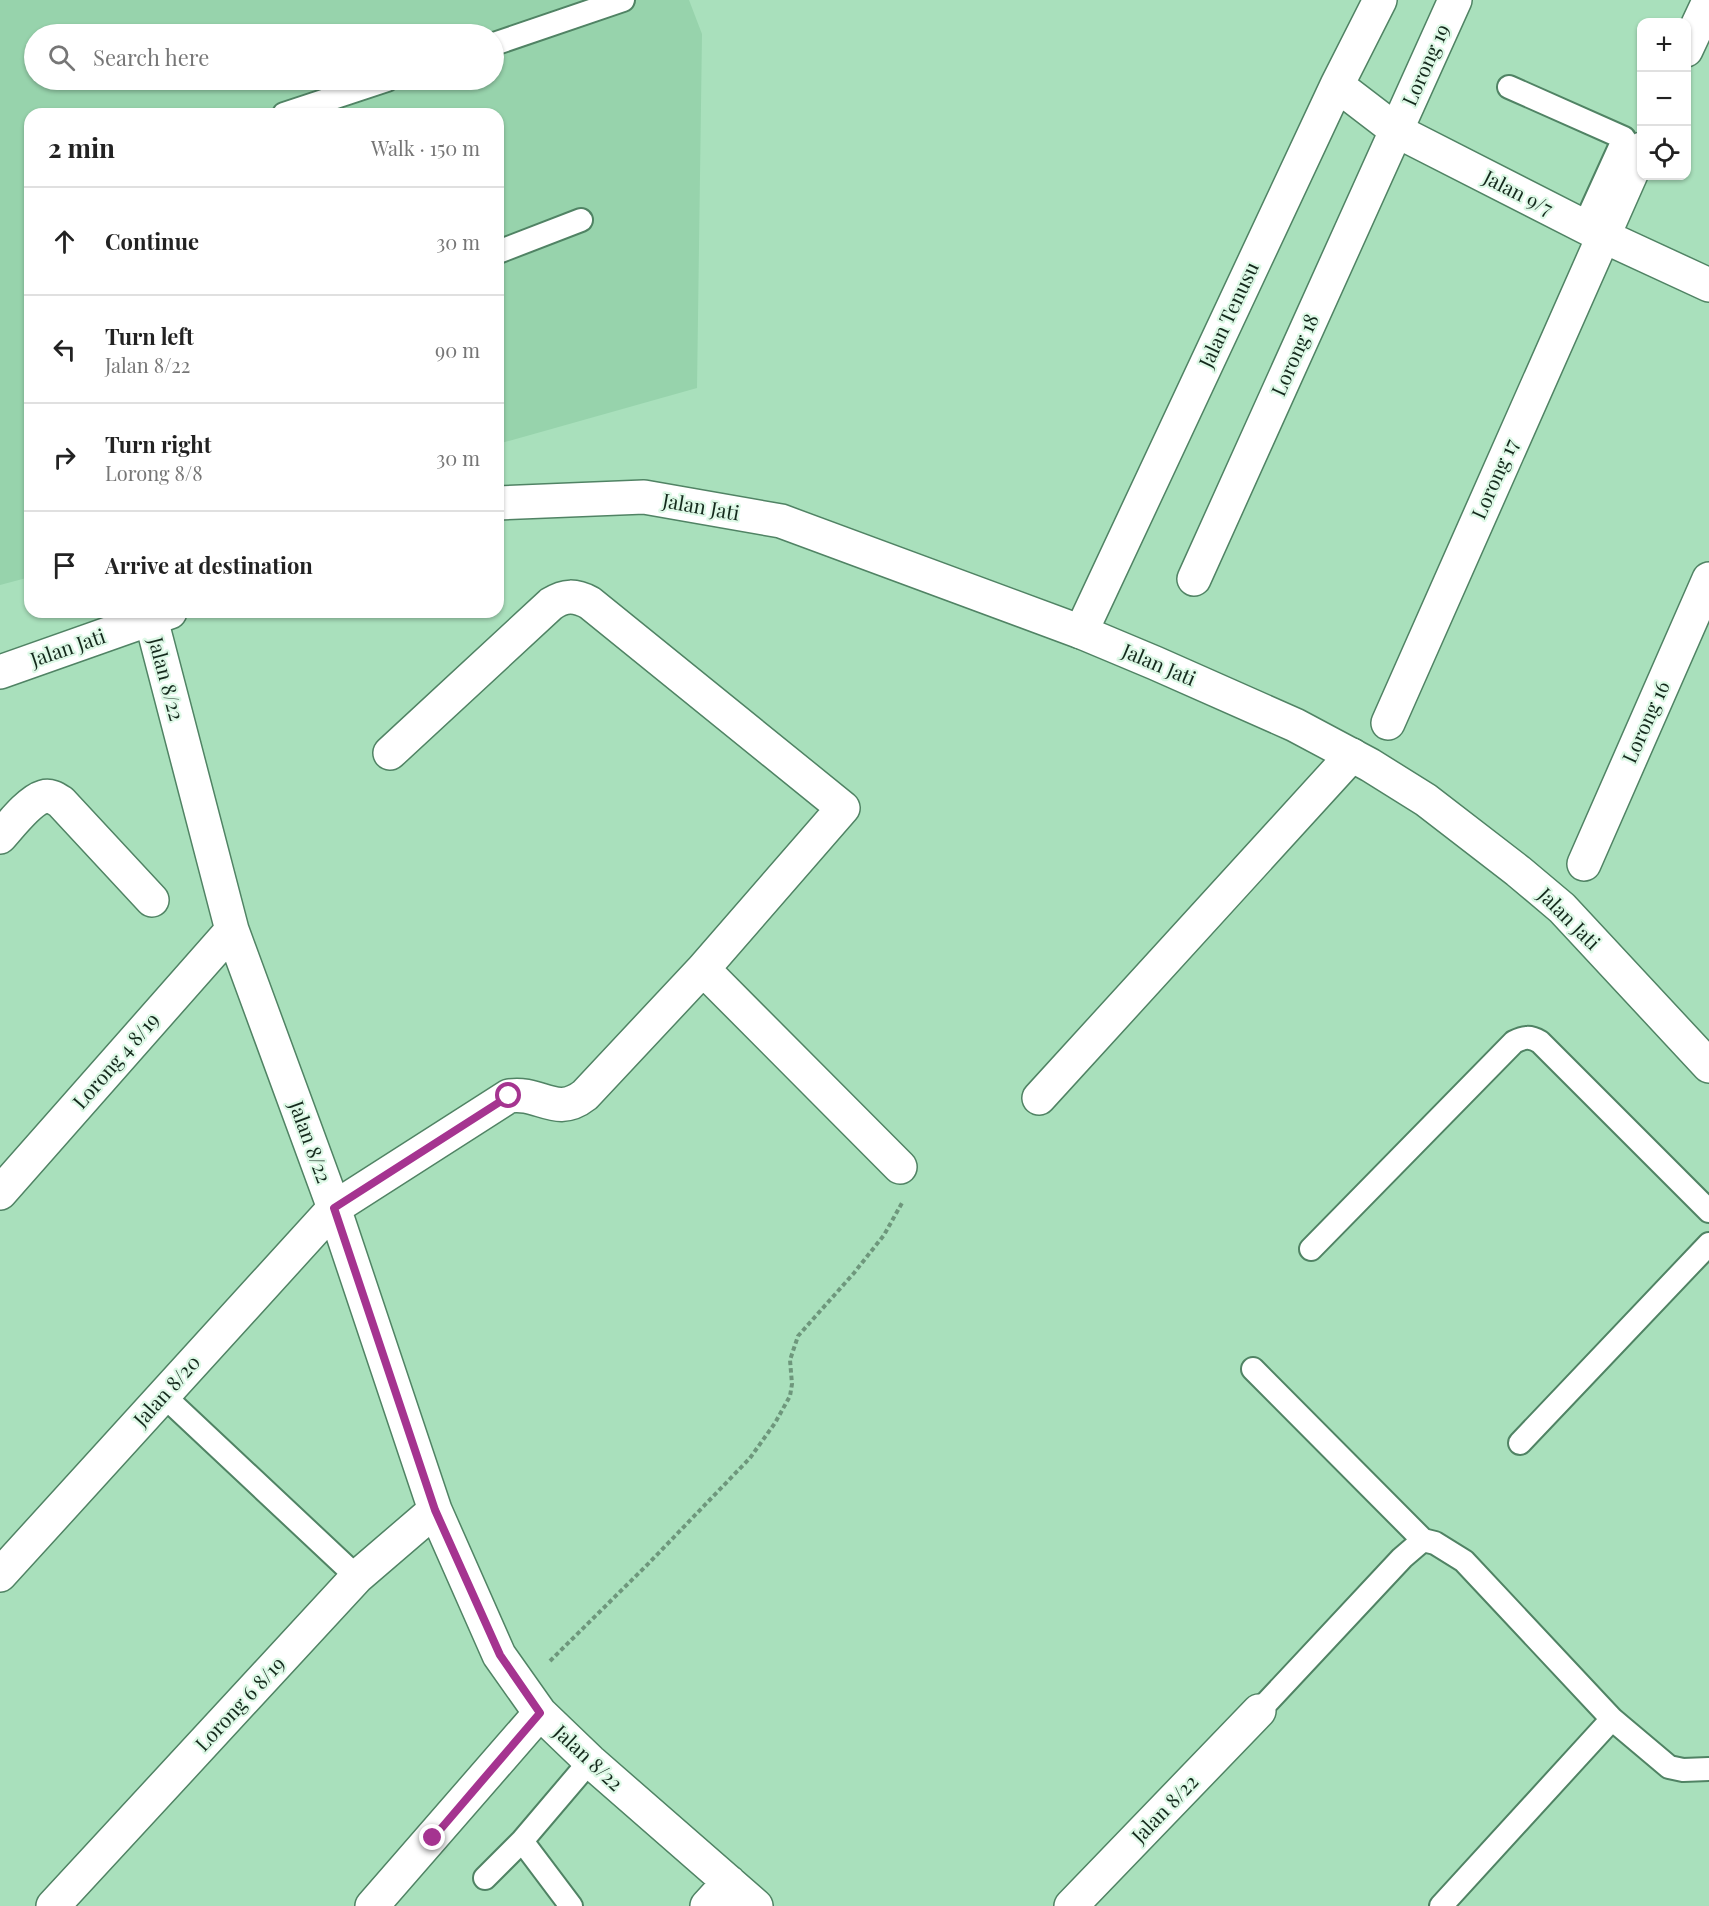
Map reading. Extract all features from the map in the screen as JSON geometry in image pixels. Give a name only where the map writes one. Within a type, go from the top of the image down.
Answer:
[{"type":"street","name":"Jalan Tenusu","points":[[1081,632],[1336,85],[1380,0]]},
{"type":"street","name":"Lorong 19","points":[[1396,131],[1455,0]]},
{"type":"street","points":[[1691,39],[1709,1]]},
{"type":"street","name":"Jalan 9/7","points":[[1336,85],[1396,131],[1593,231],[1709,285]]},
{"type":"street","name":"Lorong 18","points":[[1194,579],[1396,131]]},
{"type":"street","name":"Lorong 17","points":[[1388,723],[1593,231],[1637,156]]},
{"type":"street","name":"Jalan Jati","points":[[504,503],[644,498],[781,521],[1081,632],[1295,725],[1352,755],[1426,800],[1518,871],[1562,908],[1709,1066]]},
{"type":"street","name":"Lorong 16","points":[[1584,864],[1709,579]]},
{"type":"street","name":"Jalan 8/20","points":[[0,1575],[334,1208],[509,1096],[526,1096],[566,1106],[577,1102],[703,969],[843,808],[590,603],[570,596],[551,604],[390,753]]},
{"type":"street","name":"Jalan Jati","points":[[0,672],[153,618]]},
{"type":"street","name":"Jalan 8/22","points":[[162,618],[232,930],[334,1208],[435,1510],[500,1655],[540,1713],[590,1761],[756,1906]]},
{"type":"street","points":[[1039,1098],[1352,755]]},
{"type":"street","points":[[0,837],[35,801],[44,796],[53,797],[61,802],[152,900]]},
{"type":"street","name":"Lorong 4 8/19","points":[[0,1193],[232,930]]},
{"type":"street","points":[[703,969],[900,1167]]},
{"type":"street","name":"Lorong 6 8/19","points":[[53,1906],[357,1577],[435,1510]]},
{"type":"street","name":"Jalan 8/22","points":[[1071,1906],[1259,1711]]},
{"type":"street","points":[[372,1906],[540,1713]]},
{"type":"street","points":[[707,1906],[729,1882]]},
{"type":"lane","points":[[504,41],[624,0]]},
{"type":"lane","points":[[1509,87],[1624,138],[1593,231]]},
{"type":"lane","points":[[302,108],[357,90]]},
{"type":"lane","points":[[504,250],[581,220]]},
{"type":"lane","points":[[1311,1249],[1514,1042],[1522,1038],[1532,1038],[1540,1042],[1709,1211]]},
{"type":"lane","points":[[1520,1443],[1709,1244]]},
{"type":"lane","points":[[1253,1369],[1423,1540],[1435,1543],[1464,1561],[1612,1719],[1669,1767],[1683,1770],[1709,1769]]},
{"type":"lane","points":[[163,1395],[357,1577]]},
{"type":"lane","points":[[1259,1711],[1395,1566],[1423,1540]]},
{"type":"lane","points":[[1441,1906],[1612,1719]]},
{"type":"lane","points":[[485,1878],[522,1841],[590,1761]]},
{"type":"lane","points":[[522,1841],[571,1906]]},
{"type":"path","points":[[549,1662],[750,1458],[775,1423],[790,1396],[792,1384],[790,1360],[798,1336],[884,1235],[906,1196],[900,1167]]},
{"type":"shaded area","points":[[0,0],[689,0],[702,34],[697,388],[504,442],[504,108],[24,108],[24,579],[0,585]]},
{"type":"route","points":[[433,1838],[540,1713],[500,1655],[435,1510],[334,1208],[509,1096]]}]
